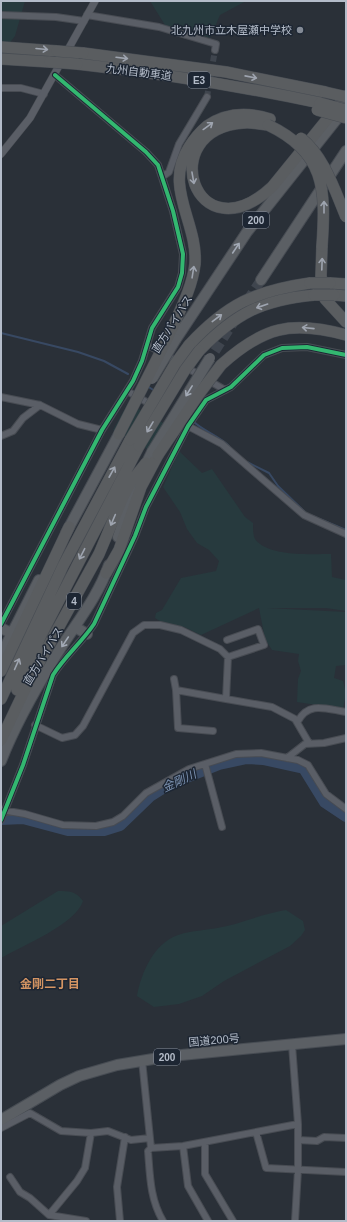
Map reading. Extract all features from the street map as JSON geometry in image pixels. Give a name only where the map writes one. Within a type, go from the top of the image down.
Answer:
[{"type":"highway","name":"九州自動車道","points":[[1,47],[84,53],[226,72],[346,96]]},
{"type":"highway","name":"九州自動車道","points":[[1,59],[77,64],[154,73],[319,107]]},
{"type":"highway","points":[[346,96],[272,187],[260,198],[246,206],[227,209],[212,204],[202,197],[195,187],[192,173],[192,160],[203,141],[226,126],[244,123],[269,122],[301,147],[313,164],[321,181],[324,200],[321,276],[325,299],[346,322]]},
{"type":"highway","points":[[319,107],[346,109]]},
{"type":"highway","points":[[319,107],[346,118]]},
{"type":"highway","name":"直方バイパス","points":[[172,337],[247,232],[346,109]]},
{"type":"highway","points":[[1,655],[11,633],[172,337],[188,292],[194,264],[195,249],[180,189],[180,164],[186,151],[202,130],[215,121],[231,115],[247,113],[289,128],[305,140],[315,152],[336,193],[346,217]]},
{"type":"highway","points":[[261,280],[346,151]]},
{"type":"highway","points":[[1,726],[40,637],[107,506],[135,443],[175,364],[189,345],[208,324],[230,308],[254,295],[281,287],[310,283],[346,284]]},
{"type":"highway","points":[[1,699],[63,566],[135,443],[199,351],[217,333],[246,312],[259,306],[287,298],[314,295],[346,296]]},
{"type":"highway","points":[[106,573],[119,550],[141,487],[155,454],[198,394],[221,365],[243,346],[263,335],[287,328],[305,328],[346,335]]},
{"type":"highway","name":"直方バイパス","points":[[1,761],[54,658],[94,598],[106,573],[135,487],[146,463],[155,454],[212,354]]},
{"type":"highway","name":"4","points":[[1,740],[29,681],[99,554],[123,497],[131,482],[146,463]]},
{"type":"highway","points":[[1,672],[70,527]]},
{"type":"highway","points":[[75,626],[87,634]]},
{"type":"highway","points":[[1,628],[11,633]]},
{"type":"highway","name":"国道200号","points":[[1,1120],[60,1084],[79,1076],[117,1064],[142,1060],[346,1040]]},
{"type":"street","points":[[1,154],[30,118],[95,1]]},
{"type":"street","points":[[1,15],[86,18],[159,27],[216,44],[215,50]]},
{"type":"street","points":[[1,624],[102,430],[127,391],[148,345],[152,328],[178,287],[182,273],[183,254],[158,165],[146,152],[55,75]]},
{"type":"street","points":[[1,88],[21,88],[44,94]]},
{"type":"street","points":[[162,176],[169,172],[179,144],[207,97]]},
{"type":"street","points":[[148,345],[225,390]]},
{"type":"street","points":[[1,820],[2,810],[23,765],[35,725],[53,675],[61,663],[87,634],[98,617],[146,507],[188,426],[206,400],[231,386],[264,356],[282,348],[307,347],[346,355]]},
{"type":"street","points":[[127,391],[222,444],[304,515],[346,534]]},
{"type":"street","points":[[1,397],[40,405],[78,424],[102,430]]},
{"type":"street","points":[[1,436],[13,431],[23,418],[40,405]]},
{"type":"street","points":[[35,725],[62,738],[75,735],[83,726],[133,633],[144,625],[160,625],[181,630],[220,649],[228,657],[226,699]]},
{"type":"street","points":[[227,640],[258,629],[264,645],[228,657]]},
{"type":"street","points":[[174,679],[178,728],[214,731]]},
{"type":"street","points":[[176,690],[272,707],[298,721]]},
{"type":"street","points":[[346,711],[318,708],[307,709],[302,712],[298,721],[306,744],[301,755],[320,786],[329,797],[346,810]]},
{"type":"street","points":[[287,758],[306,744],[324,743],[346,738]]},
{"type":"street","points":[[2,810],[25,814],[62,825],[96,826],[113,822],[123,816],[146,793],[167,780],[189,769],[236,754],[261,752],[298,760],[308,765]]},
{"type":"street","points":[[205,764],[222,827]]},
{"type":"street","points":[[313,789],[320,786]]},
{"type":"street","points":[[292,1045],[298,1124],[298,1170],[295,1221]]},
{"type":"street","points":[[142,1060],[151,1148],[148,1151],[152,1196],[155,1208],[163,1221]]},
{"type":"street","points":[[1,1128],[30,1113],[61,1131],[91,1133],[108,1131],[131,1140],[150,1138]]},
{"type":"street","points":[[151,1148],[183,1146],[298,1124]]},
{"type":"street","points":[[256,1132],[266,1168],[346,1172]]},
{"type":"street","points":[[49,1216],[77,1181],[85,1168],[91,1133]]},
{"type":"street","points":[[298,1140],[317,1142],[324,1137],[346,1138]]},
{"type":"street","points":[[120,1221],[117,1187],[125,1138]]},
{"type":"street","points":[[205,1142],[205,1174],[233,1221]]},
{"type":"street","points":[[183,1146],[188,1186],[208,1221]]},
{"type":"street","points":[[10,1178],[20,1192],[49,1216],[86,1221]]},
{"type":"green space","points":[[1,1],[25,1],[15,36],[1,54]]},
{"type":"green space","points":[[150,1],[246,1],[220,15],[210,38],[165,25]]},
{"type":"green space","points":[[128,403],[172,428],[156,454],[113,430]]},
{"type":"green space","points":[[179,451],[202,473],[212,469],[245,517],[253,523],[254,537],[261,545],[279,552],[331,554],[332,577],[346,580],[346,611],[326,608],[267,608],[346,612],[346,665],[336,666],[334,678],[343,681],[346,693],[343,709],[297,702],[298,679],[301,671],[298,661],[299,654],[272,650],[265,639],[259,608],[201,635],[184,627],[160,621],[155,618],[156,613],[162,610],[181,578],[216,571],[219,561],[209,550],[197,543],[187,529],[180,512],[163,487]]},
{"type":"green space","points":[[58,891],[75,893],[78,895],[83,901],[78,910],[60,926],[1,958],[1,926]]},
{"type":"green space","points":[[286,910],[303,921],[305,930],[290,946],[224,981],[202,996],[179,1004],[154,1007],[137,996],[145,969],[150,960],[162,945],[170,939],[184,933],[227,926]]},
{"type":"waterway","points":[[1,333],[78,352],[104,361],[128,374]]},
{"type":"waterway","points":[[147,386],[155,391]]},
{"type":"waterway","points":[[194,422],[221,439],[229,446]]},
{"type":"waterway","points":[[247,462],[269,473],[278,486],[306,513]]},
{"type":"waterway","points":[[310,515],[346,530]]},
{"type":"waterway","name":"金剛川","points":[[1,819],[23,818],[68,830],[104,830],[120,825],[150,796],[169,784],[219,764],[247,758],[263,759],[304,768],[325,802],[346,816]]},
{"type":"tunnel","points":[[207,97],[215,50]]},
{"type":"tunnel","points":[[247,301],[261,280]]},
{"type":"tunnel","points":[[215,351],[233,323]]},
{"type":"cycle path","points":[[1,624],[102,430],[133,381],[142,361],[152,328],[178,287],[182,273],[183,254],[173,211],[158,165],[146,152],[55,75]]},
{"type":"cycle path","points":[[1,820],[23,765],[53,675],[94,624],[135,536],[146,507],[188,426],[206,400],[231,387],[264,355],[282,348],[307,347],[346,355]]},
{"type":"place","name":"北九州市立木屋瀬中学校","points":[[300,30]]},
{"type":"district","name":"金剛二丁目","points":[[50,984]]}]
